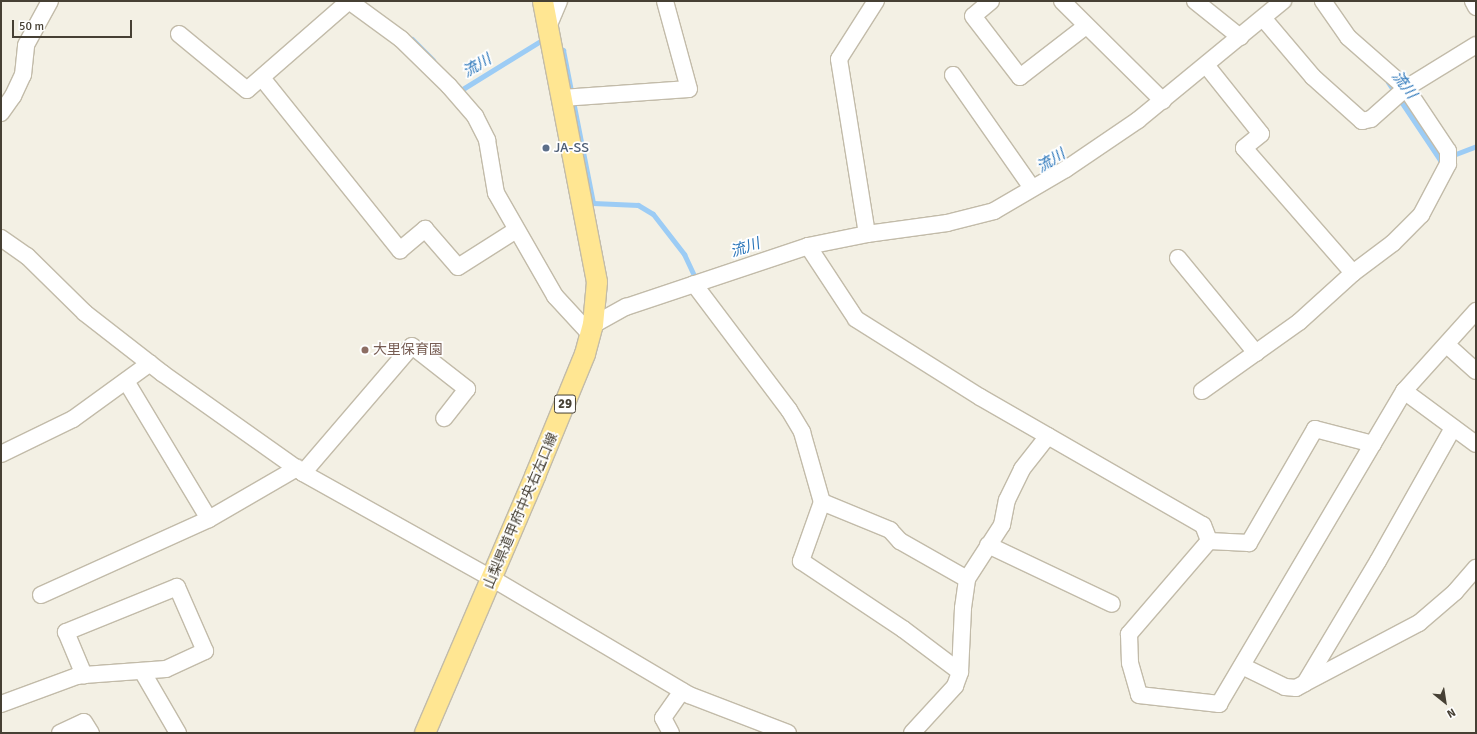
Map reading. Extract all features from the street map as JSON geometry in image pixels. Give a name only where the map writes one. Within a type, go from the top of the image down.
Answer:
[{"type":"main road","name":"山梨県道甲府中央右左口線","points":[[425,733],[493,579],[592,330],[597,282],[563,98],[543,1]]},
{"type":"street","points":[[1,113],[13,96],[23,74],[26,45],[50,1]]},
{"type":"street","points":[[179,34],[247,90],[349,1],[401,39],[475,116],[487,140],[496,193],[516,230],[555,296],[592,330],[626,307],[808,246],[867,234],[976,217],[994,211],[1066,169],[1162,101],[1283,1]]},
{"type":"street","points":[[549,30],[559,1]]},
{"type":"street","points":[[563,98],[689,89],[665,1]]},
{"type":"street","points":[[867,234],[839,59],[876,1]]},
{"type":"street","points":[[991,1],[973,16],[1020,77],[1086,26]]},
{"type":"street","points":[[1062,1],[1162,101]]},
{"type":"street","points":[[1195,1],[1240,37]]},
{"type":"street","points":[[1202,391],[1299,322],[1353,273],[1393,244],[1420,215],[1448,164],[1448,151],[1406,88],[1348,37],[1323,1]]},
{"type":"street","points":[[1473,1],[1476,7]]},
{"type":"street","points":[[1263,18],[1313,77],[1362,121],[1371,119],[1406,88],[1476,45]]},
{"type":"street","points":[[1206,65],[1261,134],[1244,148],[1353,273]]},
{"type":"street","points":[[953,75],[1032,188]]},
{"type":"street","points":[[262,78],[400,250],[425,229],[458,267],[516,230]]},
{"type":"street","points":[[1,238],[27,256],[85,313],[150,363],[300,470],[493,579],[682,691],[788,733]]},
{"type":"street","points":[[808,246],[856,320],[1048,436],[1203,525],[1209,541]]},
{"type":"street","points":[[1178,258],[1256,353]]},
{"type":"street","points":[[694,284],[789,410],[802,432],[822,502],[801,561],[903,629],[960,672]]},
{"type":"street","points":[[1209,541],[1128,634],[1130,663],[1139,695],[1219,704],[1404,391],[1476,311]]},
{"type":"street","points":[[1447,345],[1476,371]]},
{"type":"street","points":[[41,595],[209,519],[300,470],[412,346],[467,389],[444,418]]},
{"type":"street","points":[[1,454],[73,419],[150,363]]},
{"type":"street","points":[[126,381],[209,519]]},
{"type":"street","points":[[1404,391],[1452,428],[1476,444]]},
{"type":"street","points":[[1305,683],[1378,561],[1452,428]]},
{"type":"street","points":[[1209,541],[1249,543],[1315,429],[1373,444]]},
{"type":"street","points":[[912,733],[955,686],[960,672],[963,608],[967,579],[1002,525],[1007,500],[1022,469],[1048,436]]},
{"type":"street","points":[[822,502],[890,530],[900,541],[967,579]]},
{"type":"street","points":[[988,545],[1112,604]]},
{"type":"street","points":[[1242,666],[1285,687],[1296,688],[1419,623],[1455,592],[1476,568]]},
{"type":"street","points":[[1,704],[84,675],[166,669],[205,651],[177,587],[66,632],[84,675]]},
{"type":"street","points":[[142,671],[178,733]]},
{"type":"street","points":[[671,733],[663,718],[682,691]]},
{"type":"street","points":[[60,733],[84,722],[90,733]]},
{"type":"waterway","name":"流川","points":[[412,39],[433,60]]},
{"type":"waterway","name":"流川","points":[[458,86],[461,90],[542,40],[546,42]]},
{"type":"waterway","name":"流川","points":[[557,47],[563,50],[593,203],[638,205],[653,214],[684,254],[695,278],[699,277]]},
{"type":"waterway","name":"流川","points":[[1388,82],[1440,160],[1476,146]]},
{"type":"place","name":"JA-SS","points":[[546,148]]},
{"type":"place","name":"大里保育園","points":[[365,350]]}]
